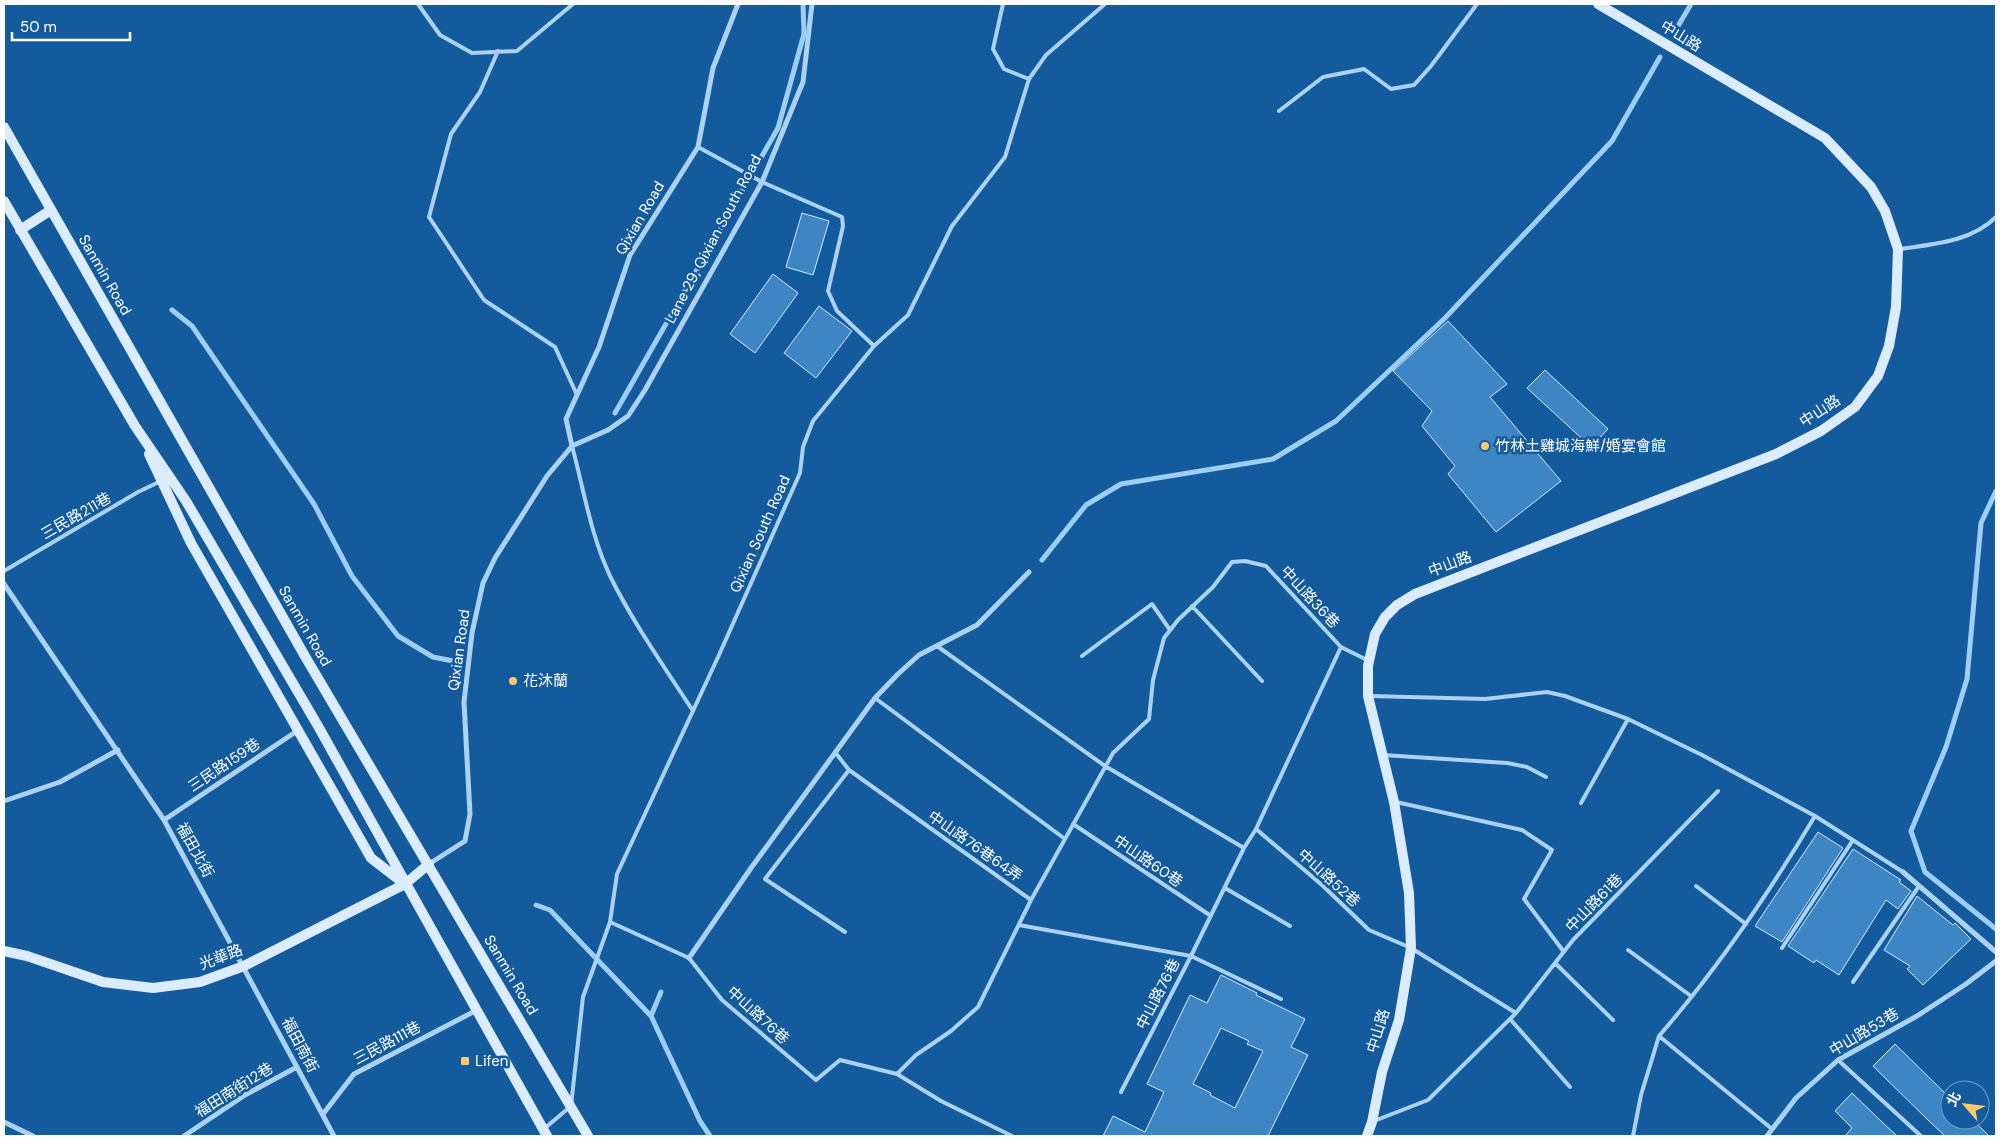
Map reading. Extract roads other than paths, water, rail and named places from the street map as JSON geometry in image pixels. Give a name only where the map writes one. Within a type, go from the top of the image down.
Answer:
[{"type":"street","name":"Qixian Road","points":[[429,864],[466,841],[470,814],[464,702],[472,633],[483,584],[495,558],[547,476],[572,446],[566,419],[599,347],[630,255],[698,147],[713,68],[738,4]]},
{"type":"street","name":"Lane 29, Qixian South Road","points":[[572,446],[608,430],[628,416],[646,390],[762,182],[803,82],[812,4]]},
{"type":"street","name":"中山路","points":[[1367,1136],[1372,1122],[1382,1072],[1399,1020],[1412,948],[1409,893],[1394,802],[1368,696],[1369,661],[1376,634],[1385,617],[1397,605],[1415,594],[1776,454],[1821,430],[1854,407],[1878,376],[1889,346],[1896,307],[1898,249],[1885,211],[1871,187],[1825,138],[1598,4]]},
{"type":"street","name":"Sanmin Road","points":[[4,127],[306,658],[588,1136]]},
{"type":"street","points":[[4,201],[136,426],[201,526],[318,726],[545,1133]]},
{"type":"street","points":[[20,230],[51,210]]},
{"type":"street","points":[[136,426],[191,543],[370,858],[405,884]]},
{"type":"street","points":[[689,958],[751,868],[875,698],[919,656],[977,625],[1028,572]]},
{"type":"street","name":"福田北街","points":[[4,584],[164,820],[244,966]]},
{"type":"street","name":"三民路159巷","points":[[164,820],[297,731]]},
{"type":"street","points":[[4,801],[60,782],[118,750]]},
{"type":"street","name":"光華路","points":[[4,951],[27,956],[103,982],[153,988],[200,982],[244,966],[405,884],[429,864]]},
{"type":"street","points":[[1903,872],[1996,952]]},
{"type":"street","name":"中山路53巷","points":[[1766,1136],[1796,1098],[1838,1060],[1917,1016],[1996,962]]},
{"type":"street","name":"福田南街","points":[[244,966],[323,1114],[332,1136]]},
{"type":"street","name":"三民路111巷","points":[[323,1114],[354,1074],[477,1010]]},
{"type":"street","name":"福田南街12巷","points":[[184,1136],[245,1095],[297,1066]]},
{"type":"street","points":[[4,1122],[33,1136]]},
{"type":"lane","points":[[418,4],[440,35],[472,53],[517,51],[573,4]]},
{"type":"lane","points":[[1002,4],[993,49],[1004,69],[1029,79]]},
{"type":"lane","name":"Qixian South Road","points":[[571,1106],[582,997],[610,922],[617,874],[800,473],[802,447],[813,421],[874,346],[908,315],[952,226],[1005,157],[1029,79],[1046,55],[1105,4]]},
{"type":"lane","points":[[1279,111],[1323,77],[1364,69],[1391,89],[1414,85],[1431,66],[1477,4]]},
{"type":"lane","points":[[498,51],[480,92],[451,134],[429,217],[484,300],[555,347],[577,395]]},
{"type":"lane","points":[[698,147],[762,182],[842,217],[844,226],[828,291],[837,311],[874,346]]},
{"type":"lane","points":[[1898,249],[1944,242],[1974,234],[1996,217]]},
{"type":"lane","name":"Qixian Road","points":[[572,446],[597,541],[611,578],[693,711]]},
{"type":"lane","name":"三民路211巷","points":[[4,571],[138,492],[161,481]]},
{"type":"lane","name":"中山路36巷","points":[[1149,718],[1153,680],[1164,638],[1192,606],[1213,587],[1232,562],[1245,562],[1266,566],[1341,647],[1369,661]]},
{"type":"lane","points":[[1082,656],[1152,604],[1170,630]]},
{"type":"lane","points":[[1192,606],[1262,681]]},
{"type":"lane","points":[[937,646],[1105,766],[1244,848]]},
{"type":"lane","name":"中山路36巷","points":[[1256,829],[1341,647]]},
{"type":"lane","points":[[1368,696],[1486,699],[1547,692],[1565,696],[1628,719],[1702,755],[1815,816],[1903,872]]},
{"type":"lane","points":[[875,698],[1065,839]]},
{"type":"lane","name":"中山路76巷64弄","points":[[835,752],[849,770],[1031,900],[1113,752],[1149,718]]},
{"type":"lane","points":[[1581,803],[1628,719]]},
{"type":"lane","points":[[1383,755],[1507,764],[1527,767],[1546,776]]},
{"type":"lane","points":[[844,932],[765,879],[849,770]]},
{"type":"lane","name":"中山路61巷","points":[[1394,802],[1522,830],[1552,850],[1524,899],[1564,952],[1718,791]]},
{"type":"lane","points":[[1633,1136],[1641,1095],[1659,1036],[1746,924],[1780,874],[1815,816]]},
{"type":"lane","name":"中山路60巷","points":[[1073,824],[1211,916]]},
{"type":"lane","points":[[1256,829],[1244,848],[1191,956],[1281,999]]},
{"type":"lane","name":"中山路52巷","points":[[1256,829],[1322,884],[1369,930],[1412,948]]},
{"type":"lane","points":[[1782,948],[1853,840]]},
{"type":"lane","points":[[1696,886],[1746,924]]},
{"type":"lane","points":[[1853,982],[1919,886]]},
{"type":"lane","points":[[1224,888],[1290,926]]},
{"type":"lane","points":[[897,1074],[916,1055],[951,1031],[978,1007],[1031,900]]},
{"type":"lane","name":"中山路76巷","points":[[610,922],[689,958],[722,1000],[816,1080],[840,1060],[897,1074],[941,1101],[1012,1136]]},
{"type":"lane","name":"中山路76巷","points":[[1019,925],[1191,956],[1121,1092]]},
{"type":"lane","points":[[1412,948],[1516,1012]]},
{"type":"lane","points":[[1628,950],[1691,996]]},
{"type":"lane","points":[[1372,1122],[1428,1100],[1510,1019],[1564,952]]},
{"type":"lane","points":[[1555,963],[1613,1020]]},
{"type":"lane","points":[[1510,1019],[1570,1087]]},
{"type":"lane","points":[[1659,1036],[1772,1129]]},
{"type":"lane","points":[[1838,1060],[1920,1136]]},
{"type":"lane","points":[[545,1133],[571,1106]]},
{"type":"waterway","points":[[615,413],[778,128],[804,34],[803,4]]},
{"type":"waterway","points":[[1674,33],[1691,4]]},
{"type":"waterway","points":[[1042,560],[1086,505],[1121,484],[1273,459],[1336,421],[1445,318],[1612,141],[1660,57]]},
{"type":"waterway","points":[[172,310],[192,326],[314,504],[352,576],[398,636],[433,657],[458,662]]},
{"type":"waterway","points":[[1996,491],[1981,523],[1967,679],[1946,747],[1911,831],[1925,872],[1996,929]]},
{"type":"waterway","points":[[536,905],[550,910],[651,1016]]},
{"type":"waterway","points":[[661,992],[651,1016],[700,1121],[710,1136]]},
{"type":"place","name":"竹林土雞城海鮮/婚宴會館","points":[[1485,446]]},
{"type":"place","name":"花沐蘭","points":[[513,681]]},
{"type":"place","name":"Lifen","points":[[465,1061]]}]
